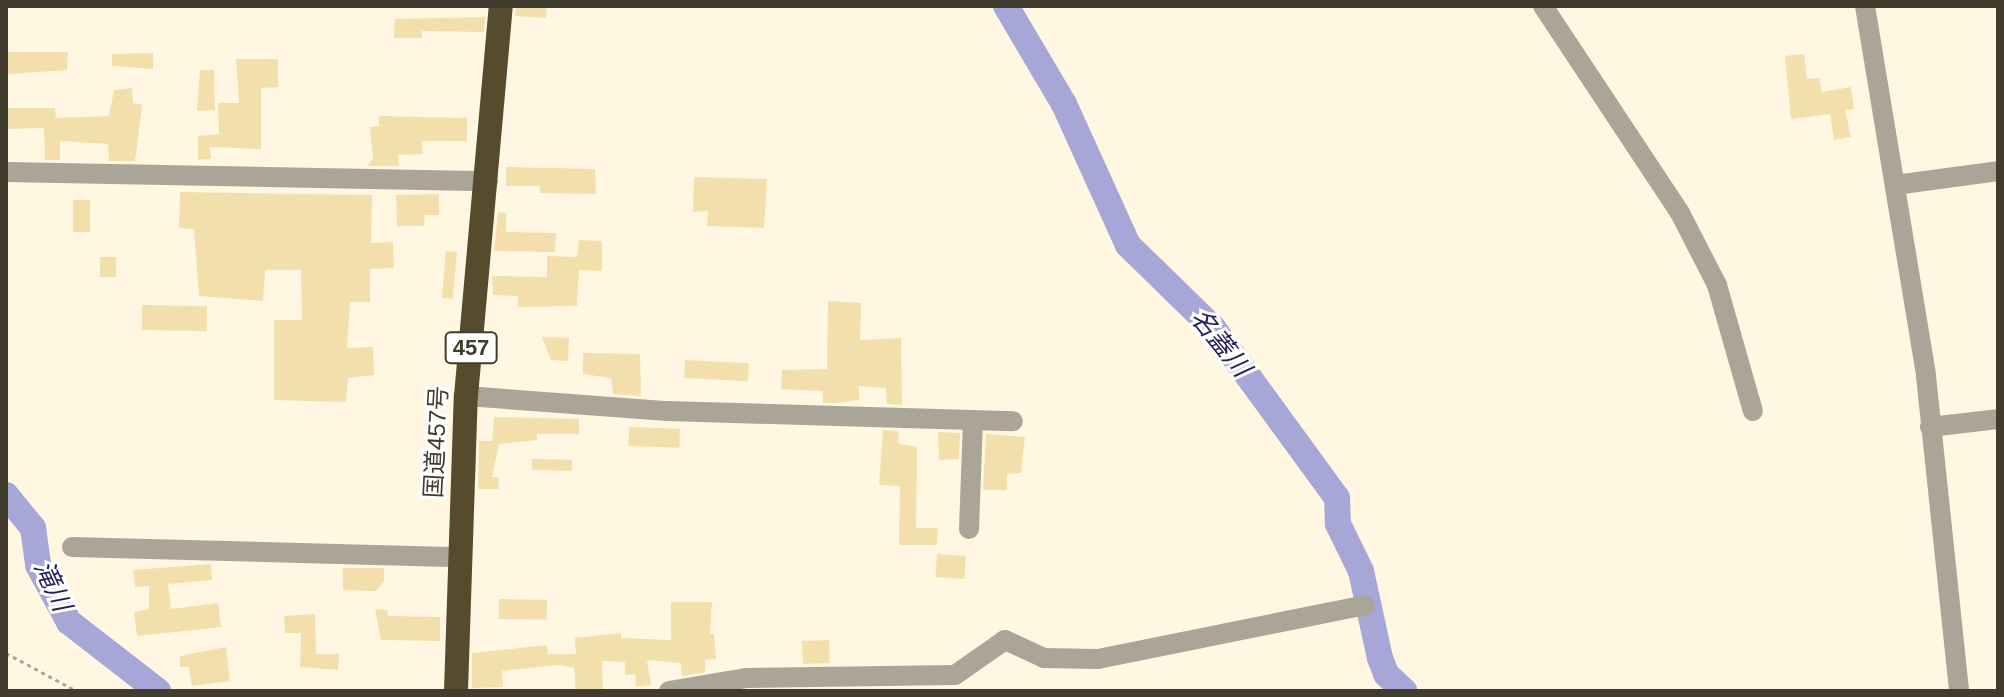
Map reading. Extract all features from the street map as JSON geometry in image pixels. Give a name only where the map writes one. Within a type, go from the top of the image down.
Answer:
[{"type":"highway","name":"国道457号","points":[[456,691],[466,396],[488,181],[501,6]]},
{"type":"street","points":[[1543,6],[1680,213],[1717,285],[1753,411]]},
{"type":"street","points":[[1865,6],[1930,427],[1959,691]]},
{"type":"street","points":[[1895,185],[1998,171]]},
{"type":"street","points":[[6,172],[488,181]]},
{"type":"street","points":[[466,396],[667,411],[1013,421]]},
{"type":"street","points":[[1930,427],[1998,419]]},
{"type":"street","points":[[969,529],[973,422]]},
{"type":"street","points":[[72,547],[459,557]]},
{"type":"street","points":[[669,691],[747,678],[955,675],[1005,640],[1044,658],[1098,659],[1365,605]]},
{"type":"path","points":[[6,653],[77,691]]},
{"type":"building","points":[[516,6],[547,6],[546,18],[515,16]]},
{"type":"building","points":[[485,17],[484,32],[422,31],[422,38],[394,38],[395,19]]},
{"type":"building","points":[[8,52],[68,52],[67,70],[8,74]]},
{"type":"building","points":[[153,53],[153,69],[112,66],[112,54]]},
{"type":"building","points":[[1804,54],[1807,79],[1819,78],[1822,92],[1851,87],[1854,109],[1845,110],[1851,137],[1834,140],[1830,114],[1791,119],[1785,56]]},
{"type":"building","points":[[236,59],[278,59],[278,87],[261,88],[261,149],[210,147],[211,159],[198,160],[198,136],[219,134],[218,103],[239,103]]},
{"type":"building","points":[[200,70],[214,70],[215,110],[197,111]]},
{"type":"building","points":[[132,88],[133,103],[142,105],[135,161],[109,161],[108,144],[60,141],[60,160],[45,160],[44,128],[8,129],[7,108],[55,108],[56,118],[109,116],[114,90]]},
{"type":"building","points":[[379,116],[467,118],[467,141],[422,141],[423,154],[398,155],[399,166],[368,166],[373,158],[370,127],[379,126]]},
{"type":"building","points":[[506,167],[595,169],[596,194],[540,193],[540,186],[506,186]]},
{"type":"building","points":[[694,177],[767,179],[764,228],[707,226],[708,211],[693,212]]},
{"type":"building","points":[[180,192],[372,195],[371,243],[393,242],[394,268],[370,269],[370,302],[350,302],[347,348],[373,347],[374,375],[348,378],[346,402],[274,400],[274,320],[302,320],[301,270],[265,270],[263,301],[199,296],[194,229],[179,228]]},
{"type":"building","points":[[439,194],[439,215],[425,215],[424,226],[397,226],[396,195]]},
{"type":"building","points":[[73,200],[90,200],[90,232],[73,232]]},
{"type":"building","points":[[498,212],[506,213],[506,232],[556,233],[555,252],[494,251]]},
{"type":"building","points":[[579,240],[602,241],[602,271],[579,270],[577,306],[518,307],[518,296],[493,295],[492,276],[547,277],[547,256],[577,257]]},
{"type":"building","points":[[446,251],[457,252],[453,299],[442,298]]},
{"type":"building","points":[[100,257],[116,257],[116,277],[100,277]]},
{"type":"building","points":[[828,301],[861,303],[860,340],[901,338],[902,405],[887,404],[886,388],[859,386],[859,400],[837,403],[823,403],[823,391],[781,389],[782,370],[827,369]]},
{"type":"building","points":[[142,305],[207,306],[207,331],[142,330]]},
{"type":"building","points":[[542,337],[569,338],[568,361],[551,360]]},
{"type":"building","points":[[583,353],[640,354],[641,396],[613,394],[611,378],[583,374]]},
{"type":"building","points":[[685,360],[749,363],[748,381],[684,378]]},
{"type":"building","points":[[494,417],[579,419],[579,434],[537,434],[537,440],[499,444],[492,477],[498,477],[499,489],[478,489],[479,441],[492,441]]},
{"type":"building","points":[[629,427],[680,429],[679,448],[628,446]]},
{"type":"building","points":[[883,430],[898,431],[899,444],[917,447],[916,528],[938,528],[937,545],[899,545],[900,486],[879,485]]},
{"type":"building","points":[[938,432],[960,433],[959,459],[939,460]]},
{"type":"building","points":[[986,434],[1025,437],[1021,473],[1007,474],[1007,490],[983,490]]},
{"type":"building","points":[[532,459],[572,460],[572,471],[532,470]]},
{"type":"building","points":[[937,554],[966,556],[964,579],[935,577]]},
{"type":"building","points":[[211,564],[212,580],[168,584],[171,609],[218,603],[221,627],[137,636],[134,612],[149,609],[149,586],[135,587],[133,570]]},
{"type":"building","points":[[343,568],[384,568],[384,581],[376,591],[343,590]]},
{"type":"building","points":[[499,599],[547,600],[547,620],[499,619]]},
{"type":"building","points":[[671,602],[712,602],[710,634],[714,634],[716,659],[705,660],[705,672],[682,676],[681,663],[647,660],[651,685],[636,687],[635,674],[625,675],[625,662],[602,661],[603,691],[576,691],[574,668],[558,665],[502,671],[503,687],[472,688],[472,653],[547,645],[548,654],[576,654],[575,638],[621,633],[621,638],[671,640]]},
{"type":"building","points":[[375,609],[387,610],[388,616],[440,617],[440,641],[381,640]]},
{"type":"building","points":[[315,614],[316,654],[339,654],[338,670],[300,667],[301,633],[285,633],[284,616]]},
{"type":"building","points":[[829,640],[830,663],[803,664],[802,641]]},
{"type":"building","points":[[226,647],[230,681],[192,686],[189,667],[180,667],[180,656]]},
{"type":"waterway","name":"名蓋川","points":[[1006,6],[1064,104],[1128,245],[1213,328],[1337,498],[1338,524],[1361,571],[1380,658],[1386,674],[1404,691]]},
{"type":"waterway","name":"滝川","points":[[6,495],[33,528],[38,565],[69,622],[158,691]]}]
